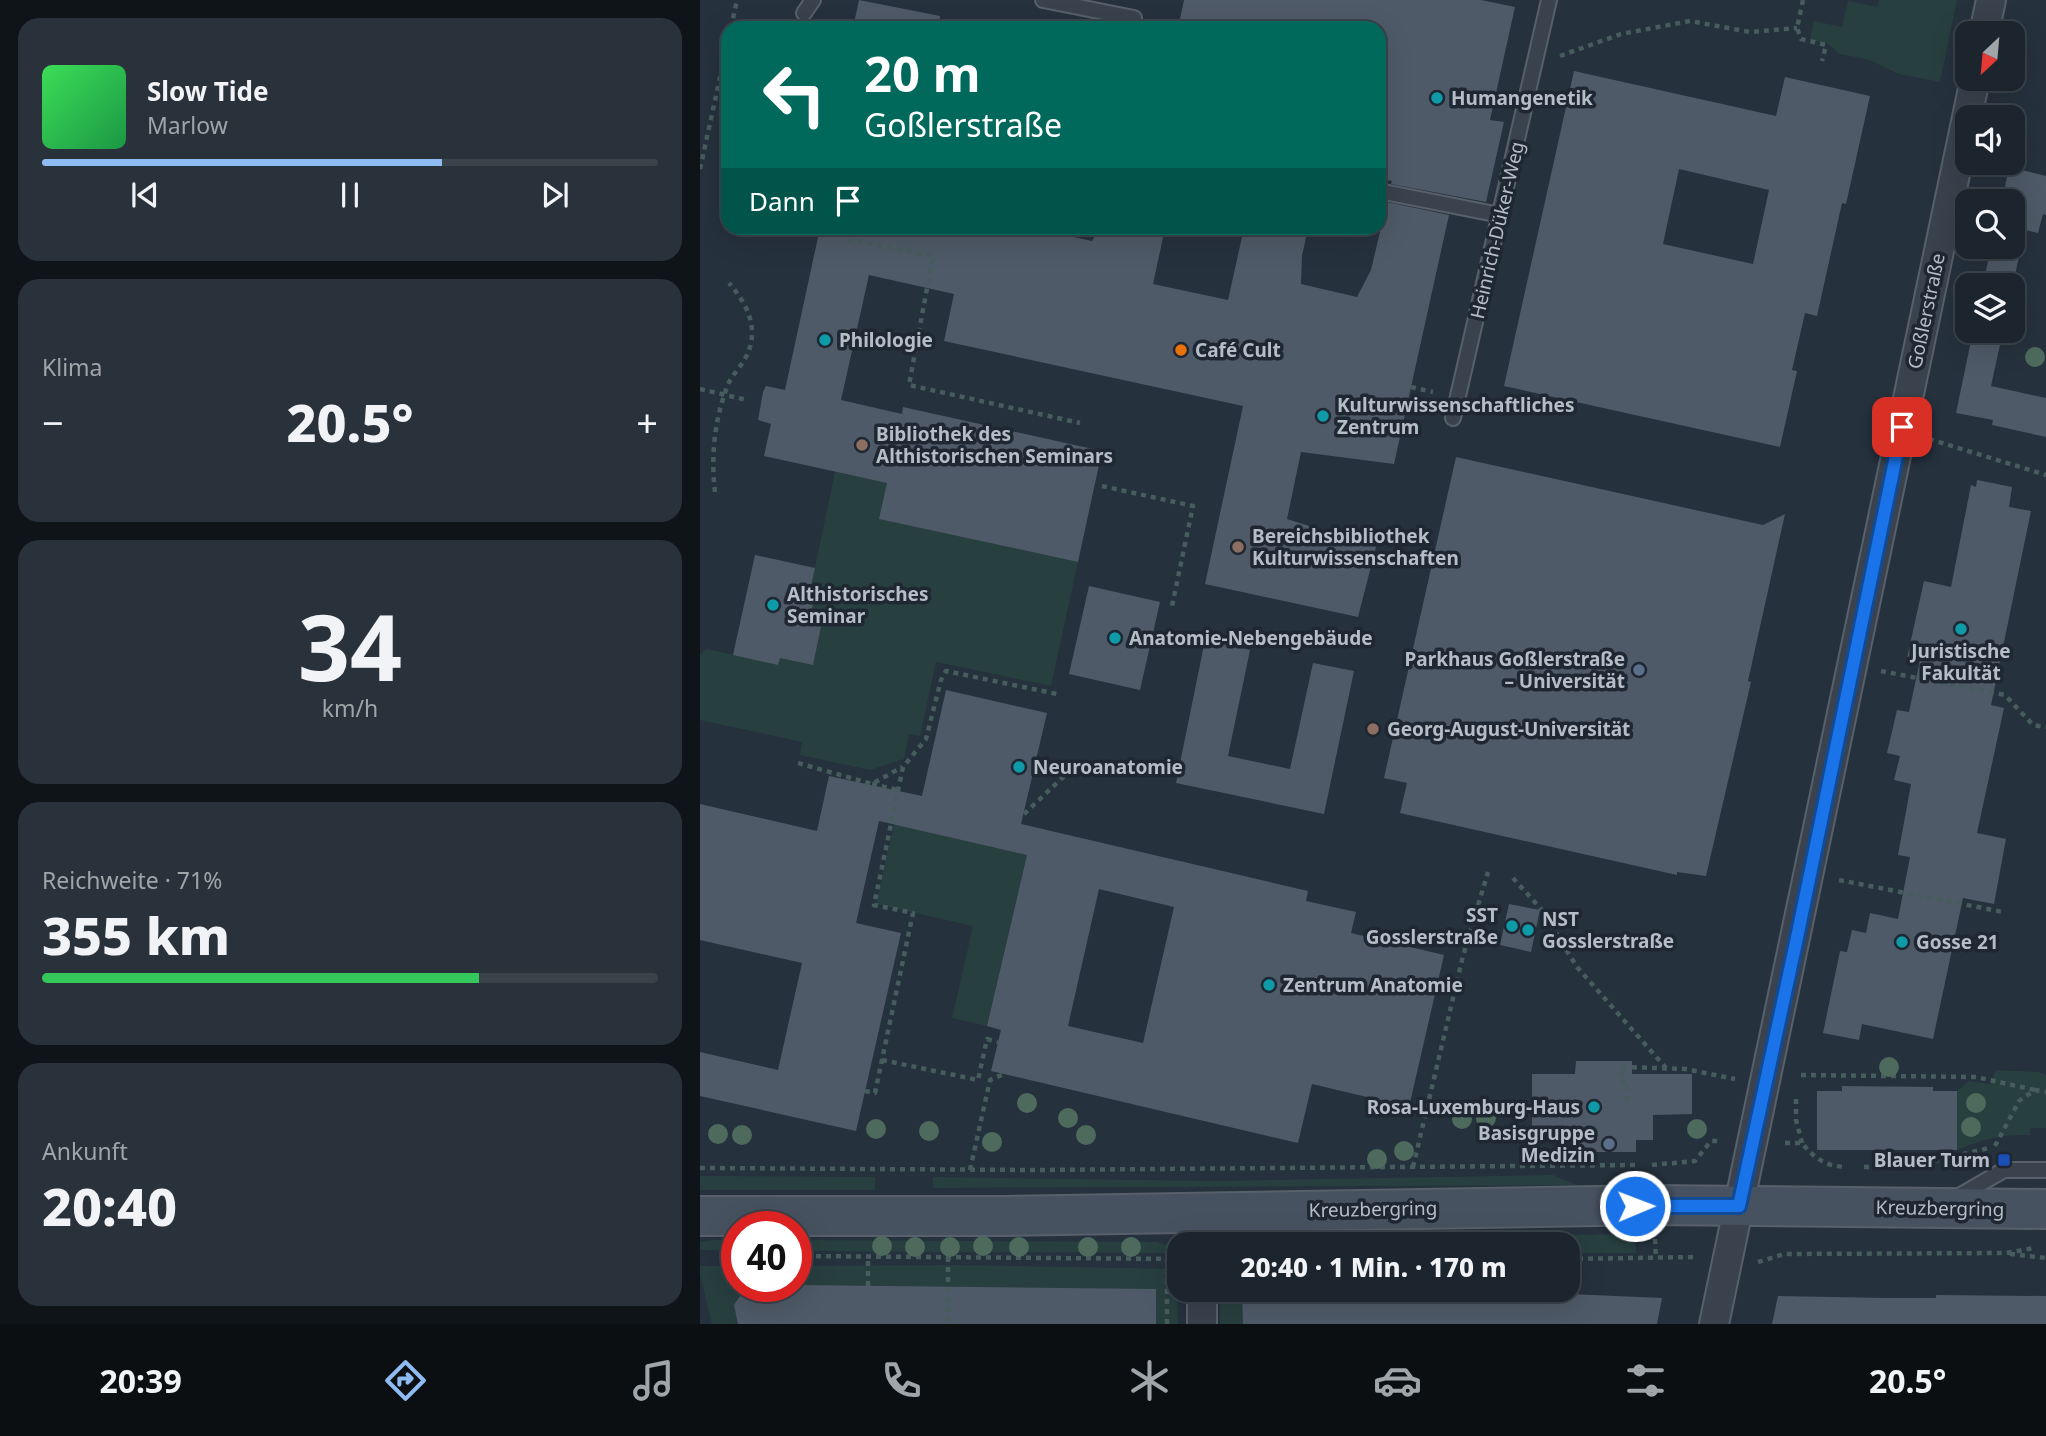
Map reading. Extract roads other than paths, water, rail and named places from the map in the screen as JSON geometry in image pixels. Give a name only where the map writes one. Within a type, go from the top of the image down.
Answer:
[{"type":"street","points":[[1987,21],[1991,0]]},
{"type":"street","name":"Goßlerstraße","points":[[1714,1324],[1972,91]]},
{"type":"street","name":"Kreuzbergring","points":[[700,1216],[1006,1216],[1203,1229],[1519,1206],[2046,1209]]},
{"type":"street","points":[[1202,1302],[1202,1324]]},
{"type":"lane","points":[[1043,0],[1134,18],[1133,21]]},
{"type":"lane","name":"Heinrich-Düker-Weg","points":[[1453,418],[1549,0]]},
{"type":"lane","points":[[1386,192],[1500,215]]},
{"type":"lane","points":[[1936,1209],[2004,1170],[2046,1170]]},
{"type":"place","name":"Humangenetik","points":[[1437,98]]},
{"type":"place","name":"Philologie","points":[[825,340]]},
{"type":"place","name":"Café Cult","points":[[1181,350]]},
{"type":"place","name":"Kulturwissenschaftliches Zentrum","points":[[1323,416]]},
{"type":"place","name":"Bibliothek des Althistorischen Seminars","points":[[862,445]]},
{"type":"place","name":"Bereichsbibliothek Kulturwissenschaften","points":[[1238,547]]},
{"type":"place","name":"Althistorisches Seminar","points":[[773,605]]},
{"type":"place","name":"Juristische Fakultät","points":[[1961,629]]},
{"type":"place","name":"Anatomie-Nebengebäude","points":[[1115,638]]},
{"type":"place","name":"Parkhaus Goßlerstraße – Universität","points":[[1639,670]]},
{"type":"place","name":"Georg-August-Universität","points":[[1373,729]]},
{"type":"place","name":"Neuroanatomie","points":[[1019,767]]},
{"type":"place","name":"SST Gosslerstraße","points":[[1512,926]]},
{"type":"place","name":"NST Gosslerstraße","points":[[1528,930]]},
{"type":"place","name":"Gosse 21","points":[[1902,942]]},
{"type":"place","name":"Zentrum Anatomie","points":[[1269,985]]},
{"type":"place","name":"Rosa-Luxemburg-Haus","points":[[1594,1107]]},
{"type":"place","name":"Basisgruppe Medizin","points":[[1609,1144]]},
{"type":"place","name":"Blauer Turm","points":[[2004,1160]]}]
